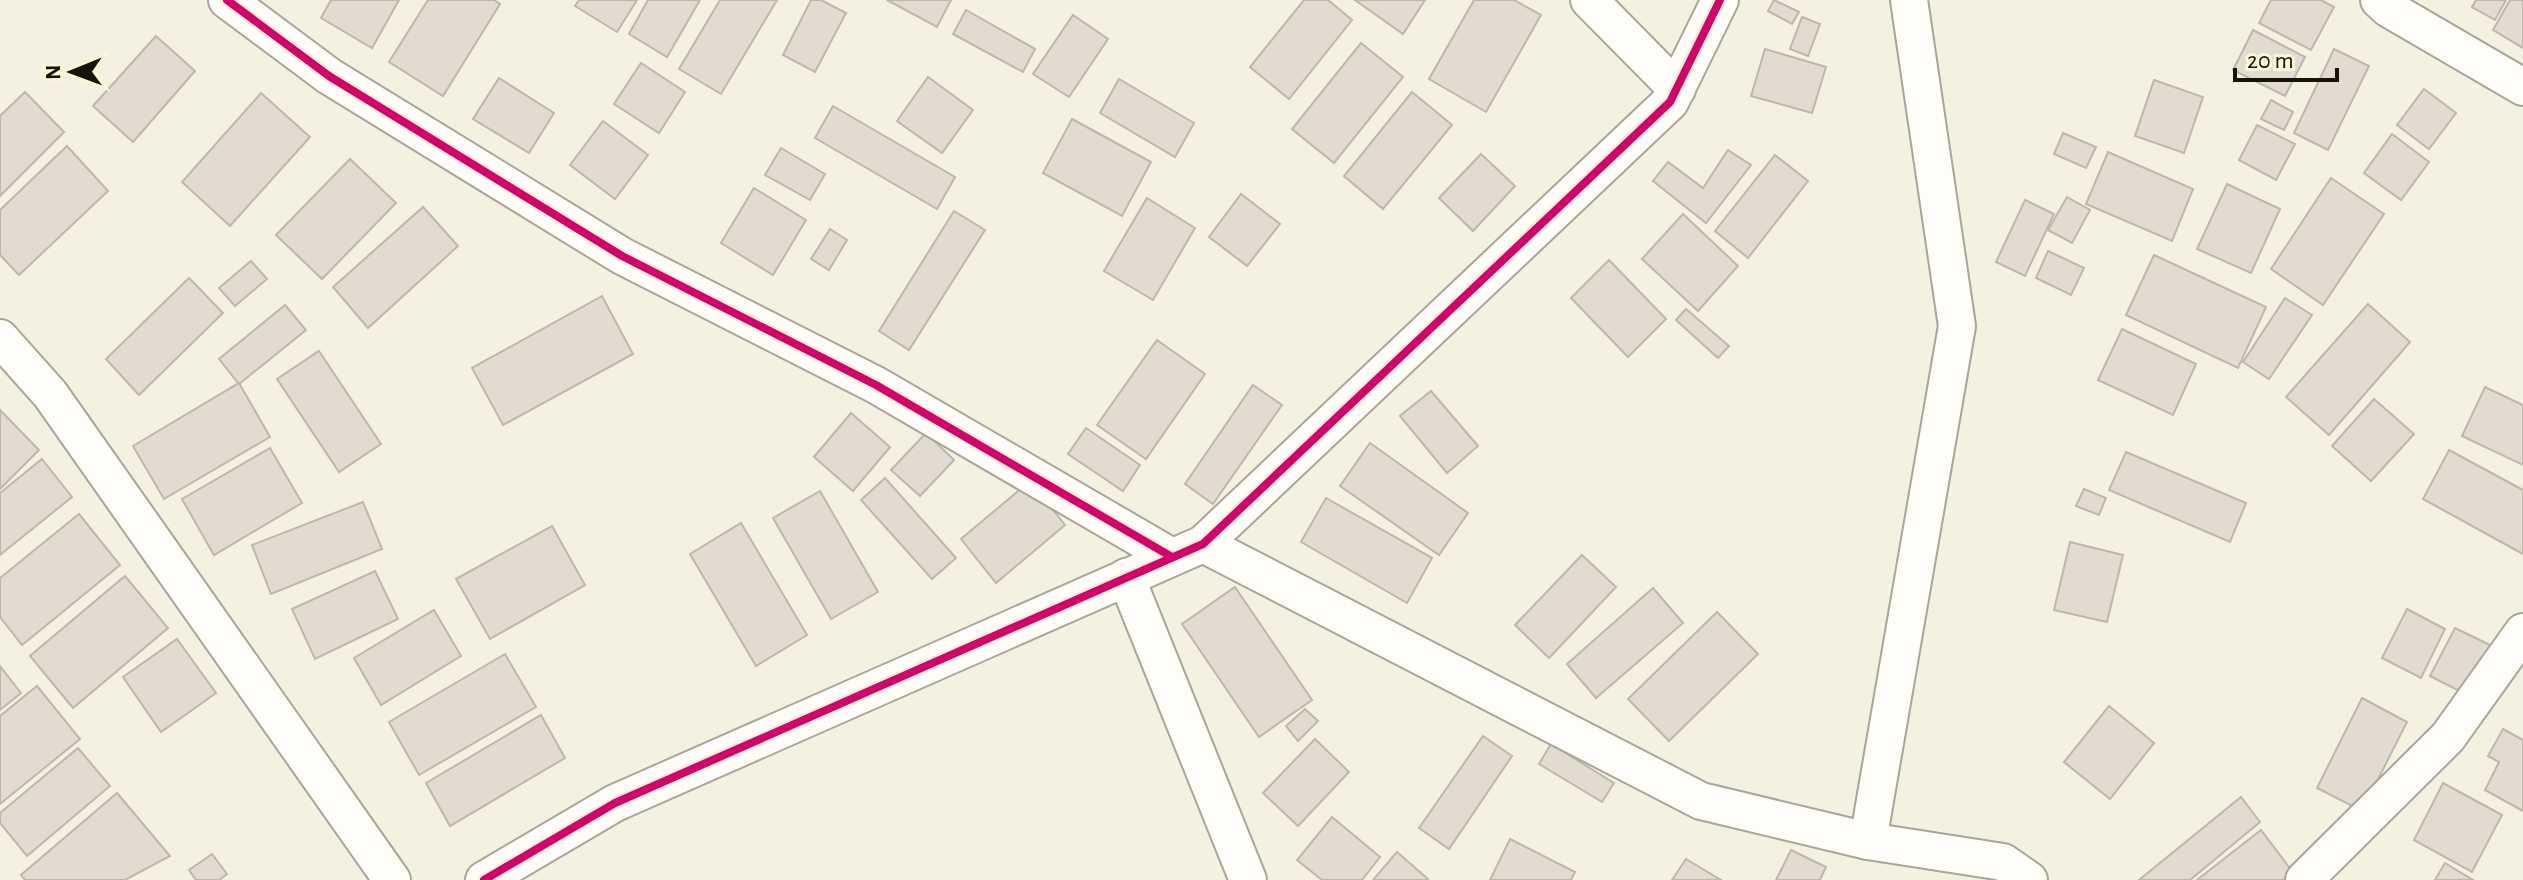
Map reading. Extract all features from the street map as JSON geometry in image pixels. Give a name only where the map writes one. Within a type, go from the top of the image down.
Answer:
[{"type":"street","points":[[227,0],[329,76],[622,256],[876,385],[1187,550],[1701,801],[2011,874]]},
{"type":"street","points":[[1589,0],[1677,89]]},
{"type":"street","points":[[484,880],[615,803],[1187,550],[1670,102],[1720,0]]},
{"type":"street","points":[[1868,841],[1957,326],[1909,0]]},
{"type":"street","points":[[2388,3],[2523,87]]},
{"type":"street","points":[[0,338],[50,394],[392,880]]},
{"type":"street","points":[[1126,577],[1248,880]]},
{"type":"street","points":[[2304,880],[2448,737],[2523,632]]},
{"type":"building","points":[[331,0],[399,0],[372,48],[321,18]]},
{"type":"building","points":[[428,0],[494,0],[500,4],[443,96],[389,62]]},
{"type":"building","points":[[579,0],[637,0],[617,32],[575,6]]},
{"type":"building","points":[[648,0],[700,0],[667,57],[629,34]]},
{"type":"building","points":[[720,0],[777,0],[721,94],[679,69]]},
{"type":"building","points":[[811,0],[821,0],[846,13],[815,72],[783,55]]},
{"type":"building","points":[[887,0],[951,0],[937,27]]},
{"type":"building","points":[[1304,0],[1328,0],[1352,20],[1289,99],[1250,67]]},
{"type":"building","points":[[1355,0],[1425,0],[1403,34]]},
{"type":"building","points":[[1474,0],[1514,0],[1541,15],[1486,112],[1429,79]]},
{"type":"building","points":[[1774,0],[1799,12],[1792,24],[1768,11]]},
{"type":"building","points":[[2271,0],[2321,0],[2334,7],[2311,50],[2259,23]]},
{"type":"building","points":[[2476,0],[2506,0],[2495,20],[2472,7]]},
{"type":"building","points":[[2510,0],[2523,0],[2523,48],[2493,30]]},
{"type":"building","points":[[966,10],[1035,49],[1023,72],[953,34]]},
{"type":"building","points":[[1073,15],[1108,39],[1069,97],[1033,74]]},
{"type":"building","points":[[1802,17],[1820,24],[1808,56],[1790,49]]},
{"type":"building","points":[[2253,30],[2305,57],[2285,96],[2233,70]]},
{"type":"building","points":[[156,36],[195,71],[133,142],[93,106]]},
{"type":"building","points":[[1361,43],[1403,77],[1334,163],[1292,129]]},
{"type":"building","points":[[1765,49],[1826,67],[1812,113],[1751,96]]},
{"type":"building","points":[[2334,49],[2369,66],[2328,150],[2294,133]]},
{"type":"building","points":[[641,63],[685,92],[659,133],[614,104]]},
{"type":"building","points":[[928,77],[973,110],[942,153],[897,121]]},
{"type":"building","points":[[499,78],[554,113],[529,153],[473,119]]},
{"type":"building","points":[[1119,79],[1194,123],[1175,157],[1100,113]]},
{"type":"building","points":[[2154,80],[2203,97],[2184,153],[2135,136]]},
{"type":"building","points":[[2424,89],[2456,113],[2429,149],[2397,125]]},
{"type":"building","points":[[25,92],[64,132],[0,196],[0,116]]},
{"type":"building","points":[[1412,92],[1452,125],[1383,209],[1344,176]]},
{"type":"building","points":[[261,93],[310,137],[230,226],[182,182]]},
{"type":"building","points":[[2271,100],[2293,112],[2284,130],[2261,119]]},
{"type":"building","points":[[833,106],[955,177],[937,209],[815,138]]},
{"type":"building","points":[[1072,119],[1151,162],[1122,216],[1043,173]]},
{"type":"building","points":[[603,121],[648,155],[615,199],[570,165]]},
{"type":"building","points":[[2257,125],[2295,144],[2276,180],[2239,160]]},
{"type":"building","points":[[2063,133],[2096,147],[2086,168],[2054,154]]},
{"type":"building","points":[[2392,134],[2429,162],[2401,200],[2364,173]]},
{"type":"building","points":[[67,146],[108,191],[19,275],[0,255],[0,210]]},
{"type":"building","points":[[781,148],[825,174],[810,200],[765,175]]},
{"type":"building","points":[[1728,150],[1751,165],[1706,223],[1653,181],[1668,162],[1703,188]]},
{"type":"building","points":[[2108,152],[2193,189],[2172,241],[2086,204]]},
{"type":"building","points":[[1481,154],[1515,186],[1473,231],[1439,198]]},
{"type":"building","points":[[1775,155],[1808,181],[1748,258],[1715,231]]},
{"type":"building","points":[[350,159],[396,203],[322,279],[276,235]]},
{"type":"building","points":[[2331,178],[2384,214],[2323,305],[2271,269]]},
{"type":"building","points":[[2227,184],[2280,209],[2251,273],[2197,249]]},
{"type":"building","points":[[754,188],[806,220],[773,275],[721,243]]},
{"type":"building","points":[[1241,194],[1280,224],[1247,266],[1209,237]]},
{"type":"building","points":[[2067,197],[2090,210],[2072,243],[2048,230]]},
{"type":"building","points":[[1147,198],[1195,228],[1153,300],[1104,271]]},
{"type":"building","points":[[2025,200],[2054,214],[2025,276],[1996,262]]},
{"type":"building","points":[[423,207],[458,246],[368,328],[333,287]]},
{"type":"building","points":[[954,211],[985,230],[909,350],[879,331]]},
{"type":"building","points":[[1683,214],[1738,266],[1698,311],[1642,259]]},
{"type":"building","points":[[830,229],[847,240],[829,270],[811,259]]},
{"type":"building","points":[[2048,251],[2084,268],[2071,295],[2036,278]]},
{"type":"building","points":[[2154,255],[2266,307],[2238,368],[2126,315]]},
{"type":"building","points":[[1609,260],[1666,319],[1628,357],[1571,298]]},
{"type":"building","points":[[251,261],[267,279],[235,306],[219,288]]},
{"type":"building","points":[[189,278],[223,313],[139,395],[106,359]]},
{"type":"building","points":[[602,296],[633,354],[503,425],[472,368]]},
{"type":"building","points":[[2285,298],[2312,315],[2269,379],[2243,362]]},
{"type":"building","points":[[2368,304],[2410,342],[2329,435],[2286,397]]},
{"type":"building","points":[[285,305],[306,330],[239,384],[219,359]]},
{"type":"building","points":[[1686,309],[1729,346],[1718,358],[1676,320]]},
{"type":"building","points":[[2122,329],[2196,364],[2173,415],[2098,380]]},
{"type":"building","points":[[1157,340],[1205,374],[1146,459],[1097,425]]},
{"type":"building","points":[[319,351],[381,444],[339,472],[277,379]]},
{"type":"building","points":[[239,383],[270,437],[164,499],[133,446]]},
{"type":"building","points":[[1253,385],[1282,405],[1213,504],[1185,484]]},
{"type":"building","points":[[2485,387],[2523,405],[2523,465],[2462,436]]},
{"type":"building","points":[[1431,391],[1478,446],[1447,473],[1400,416]]},
{"type":"building","points":[[2374,399],[2414,434],[2371,481],[2332,446]]},
{"type":"building","points":[[0,410],[39,450],[0,489]]},
{"type":"building","points":[[851,413],[890,447],[853,491],[814,457]]},
{"type":"building","points":[[1086,428],[1140,465],[1123,491],[1068,454]]},
{"type":"building","points":[[926,433],[954,460],[920,496],[891,470]]},
{"type":"building","points":[[1370,443],[1468,513],[1439,555],[1340,486]]},
{"type":"building","points":[[270,448],[302,503],[214,555],[182,499]]},
{"type":"building","points":[[2449,450],[2523,490],[2523,554],[2423,499]]},
{"type":"building","points":[[2126,452],[2246,503],[2230,542],[2109,490]]},
{"type":"building","points":[[42,459],[72,497],[0,555],[0,493]]},
{"type":"building","points":[[885,478],[956,558],[932,579],[861,500]]},
{"type":"building","points":[[1030,481],[1065,525],[996,583],[961,539]]},
{"type":"building","points":[[2084,489],[2106,498],[2099,515],[2076,506]]},
{"type":"building","points":[[820,491],[878,592],[831,619],[773,518]]},
{"type":"building","points":[[1326,498],[1432,558],[1407,603],[1301,542]]},
{"type":"building","points":[[363,502],[382,549],[271,594],[252,545]]},
{"type":"building","points":[[79,514],[120,565],[22,645],[0,617],[0,578]]},
{"type":"building","points":[[741,523],[807,635],[756,666],[690,554]]},
{"type":"building","points":[[552,526],[585,585],[490,639],[456,579]]},
{"type":"building","points":[[2070,542],[2123,555],[2107,622],[2054,610]]},
{"type":"building","points":[[1582,555],[1616,587],[1549,658],[1515,625]]},
{"type":"building","points":[[375,571],[398,619],[315,659],[292,609]]},
{"type":"building","points":[[125,576],[168,628],[73,708],[30,656]]},
{"type":"building","points":[[1235,587],[1312,700],[1259,737],[1182,624]]},
{"type":"building","points":[[1653,588],[1683,623],[1596,698],[1567,664]]},
{"type":"building","points":[[2407,609],[2445,629],[2421,678],[2382,658]]},
{"type":"building","points":[[434,610],[461,656],[381,705],[354,658]]},
{"type":"building","points":[[1717,612],[1758,654],[1669,741],[1628,699]]},
{"type":"building","points":[[2455,628],[2492,646],[2467,695],[2430,676]]},
{"type":"building","points":[[177,639],[216,693],[161,732],[123,677]]},
{"type":"building","points":[[505,654],[536,707],[419,775],[389,722]]},
{"type":"building","points":[[0,666],[21,693],[0,710]]},
{"type":"building","points":[[37,686],[80,739],[0,804],[0,716]]},
{"type":"building","points":[[2362,698],[2407,722],[2362,811],[2317,788]]},
{"type":"building","points":[[2109,706],[2154,743],[2110,799],[2064,762]]},
{"type":"building","points":[[1305,709],[1318,721],[1298,741],[1286,726]]},
{"type":"building","points":[[541,715],[565,758],[450,826],[426,783]]},
{"type":"building","points":[[2503,729],[2523,740],[2523,811],[2485,790],[2499,762],[2488,756]]},
{"type":"building","points":[[1483,736],[1512,756],[1449,849],[1419,828]]},
{"type":"building","points":[[1315,739],[1349,772],[1298,826],[1263,793]]},
{"type":"building","points":[[1551,744],[1614,783],[1602,802],[1539,764]]},
{"type":"building","points":[[78,748],[110,786],[27,856],[0,823],[0,813]]},
{"type":"building","points":[[2443,783],[2502,815],[2472,872],[2414,840]]},
{"type":"building","points":[[117,793],[170,856],[125,880],[25,880],[21,875]]},
{"type":"building","points":[[2241,797],[2260,822],[2190,880],[2139,880]]},
{"type":"building","points":[[1332,817],[1380,857],[1362,880],[1322,880],[1297,860]]},
{"type":"building","points":[[2261,830],[2295,875],[2289,880],[2197,880]]},
{"type":"building","points":[[1510,839],[1575,872],[1571,880],[1490,880]]},
{"type":"building","points":[[1791,850],[1826,867],[1820,880],[1776,880]]},
{"type":"building","points":[[1397,852],[1428,879],[1373,880]]},
{"type":"building","points":[[212,854],[227,874],[219,880],[196,880],[189,870]]},
{"type":"building","points":[[1686,859],[1721,880],[1672,880]]},
{"type":"building","points":[[2445,863],[2473,880],[2435,880]]},
{"type":"cycle path","points":[[227,0],[329,76],[622,256],[876,385],[1172,557]]},
{"type":"cycle path","points":[[484,880],[615,803],[1203,544],[1670,102],[1720,0]]}]
